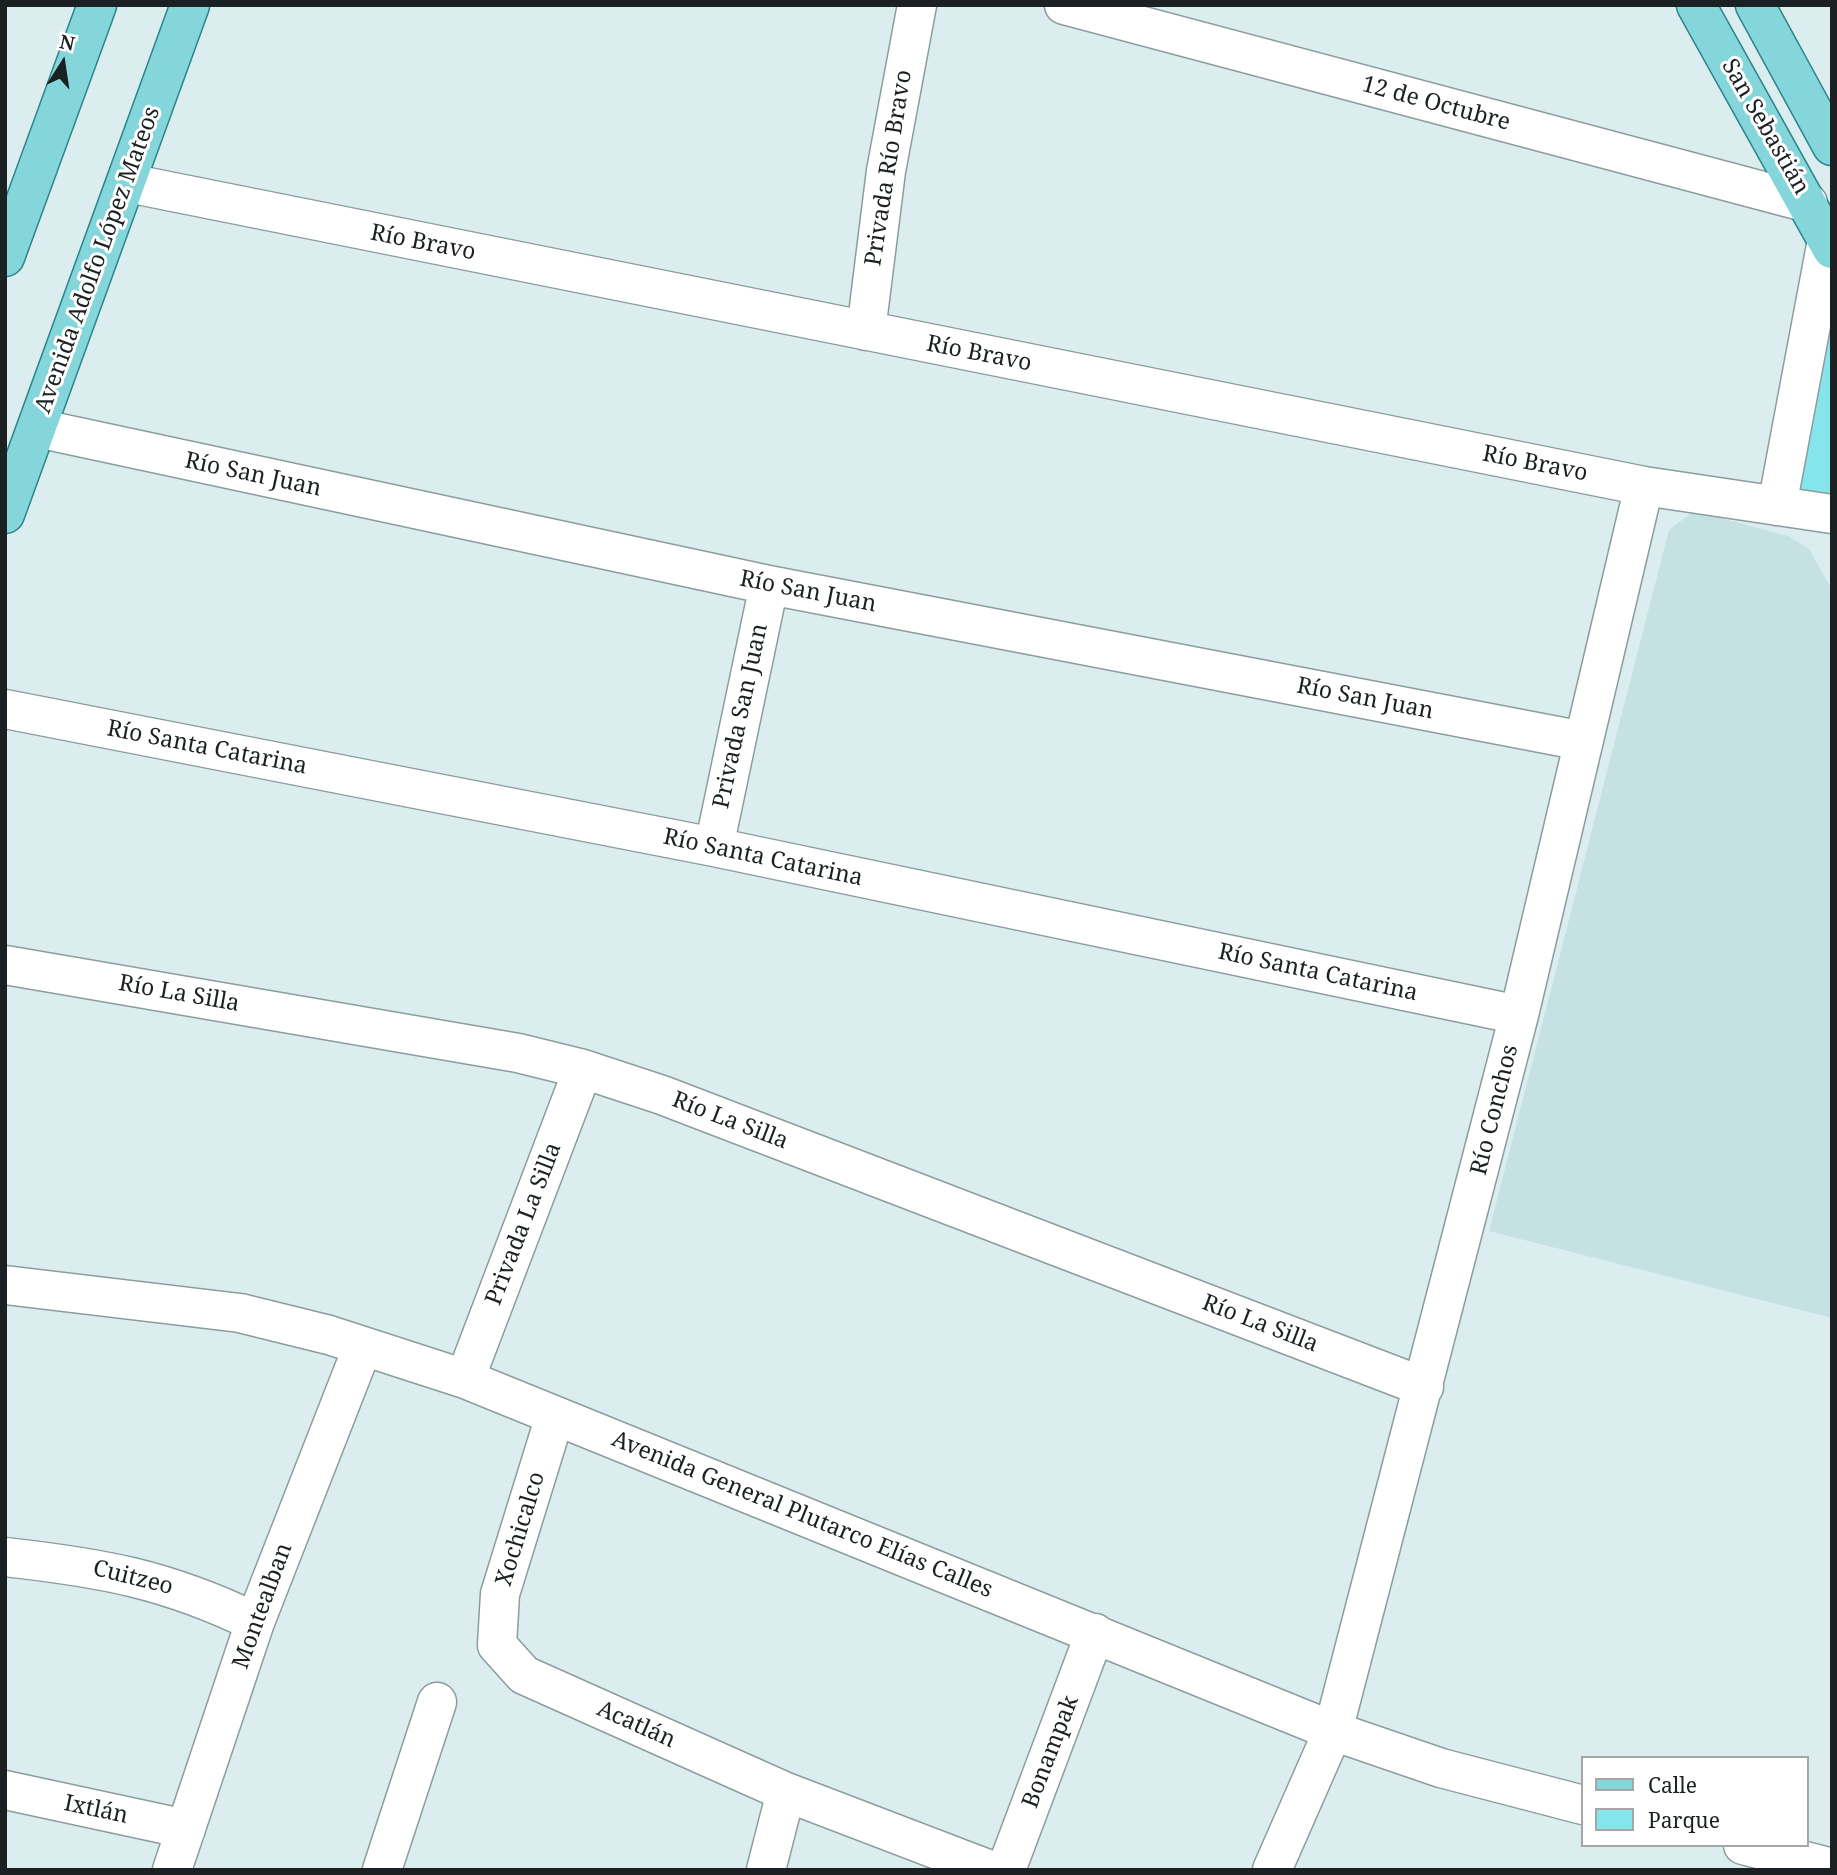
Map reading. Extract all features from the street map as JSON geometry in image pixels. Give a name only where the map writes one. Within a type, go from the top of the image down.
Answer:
[{"type":"main road","points":[[5,257],[97,5]]},
{"type":"main road","name":"Avenida Adolfo López Mateos","points":[[5,514],[128,184],[190,5]]},
{"type":"main road","name":"San Sebastián","points":[[1696,5],[1829,245]]},
{"type":"main road","points":[[1755,5],[1832,146]]},
{"type":"street","name":"Privada Río Bravo","points":[[866,331],[890,146],[917,5]]},
{"type":"street","name":"12 de Octubre","points":[[1064,5],[1808,203]]},
{"type":"street","name":"Río Bravo","points":[[128,184],[1644,486],[1832,514]]},
{"type":"street","points":[[1777,506],[1829,245]]},
{"type":"street","name":"Río San Juan","points":[[37,428],[769,585],[1583,741]]},
{"type":"street","name":"Río Conchos","points":[[1272,1870],[1333,1731],[1519,1015],[1644,486]]},
{"type":"street","name":"Privada San Juan","points":[[713,847],[769,585]]},
{"type":"street","name":"Río Santa Catarina","points":[[5,709],[713,847],[1519,1015]]},
{"type":"street","name":"Río La Silla","points":[[5,965],[456,1041],[583,1069],[662,1095],[1424,1387]]},
{"type":"street","name":"Privada La Silla","points":[[465,1379],[583,1069]]},
{"type":"street","name":"Avenida General Plutarco Elías Calles","points":[[5,1285],[240,1313],[363,1346],[465,1379],[1333,1731],[1441,1768],[1582,1805]]},
{"type":"street","name":"Montealban","points":[[172,1870],[255,1622],[363,1346]]},
{"type":"street","name":"Xochicalco","points":[[497,1645],[500,1594],[555,1416]]},
{"type":"street","name":"Cuitzeo","points":[[5,1557],[86,1566],[169,1585],[255,1622]]},
{"type":"street","name":"Bonampak","points":[[1006,1870],[1095,1633]]},
{"type":"street","name":"Acatlán","points":[[497,1645],[524,1675],[786,1792],[990,1870]]},
{"type":"street","points":[[382,1870],[437,1702]]},
{"type":"street","name":"Ixtlán","points":[[5,1790],[186,1829]]},
{"type":"street","points":[[766,1870],[786,1792]]},
{"type":"street","points":[[1751,1847],[1832,1868]]},
{"type":"shaded area","points":[[1694,511],[1788,536],[1809,549],[1832,590],[1832,1318],[1489,1231],[1669,530]]},
{"type":"green space","points":[[1832,238],[1832,514],[1777,506]]}]
